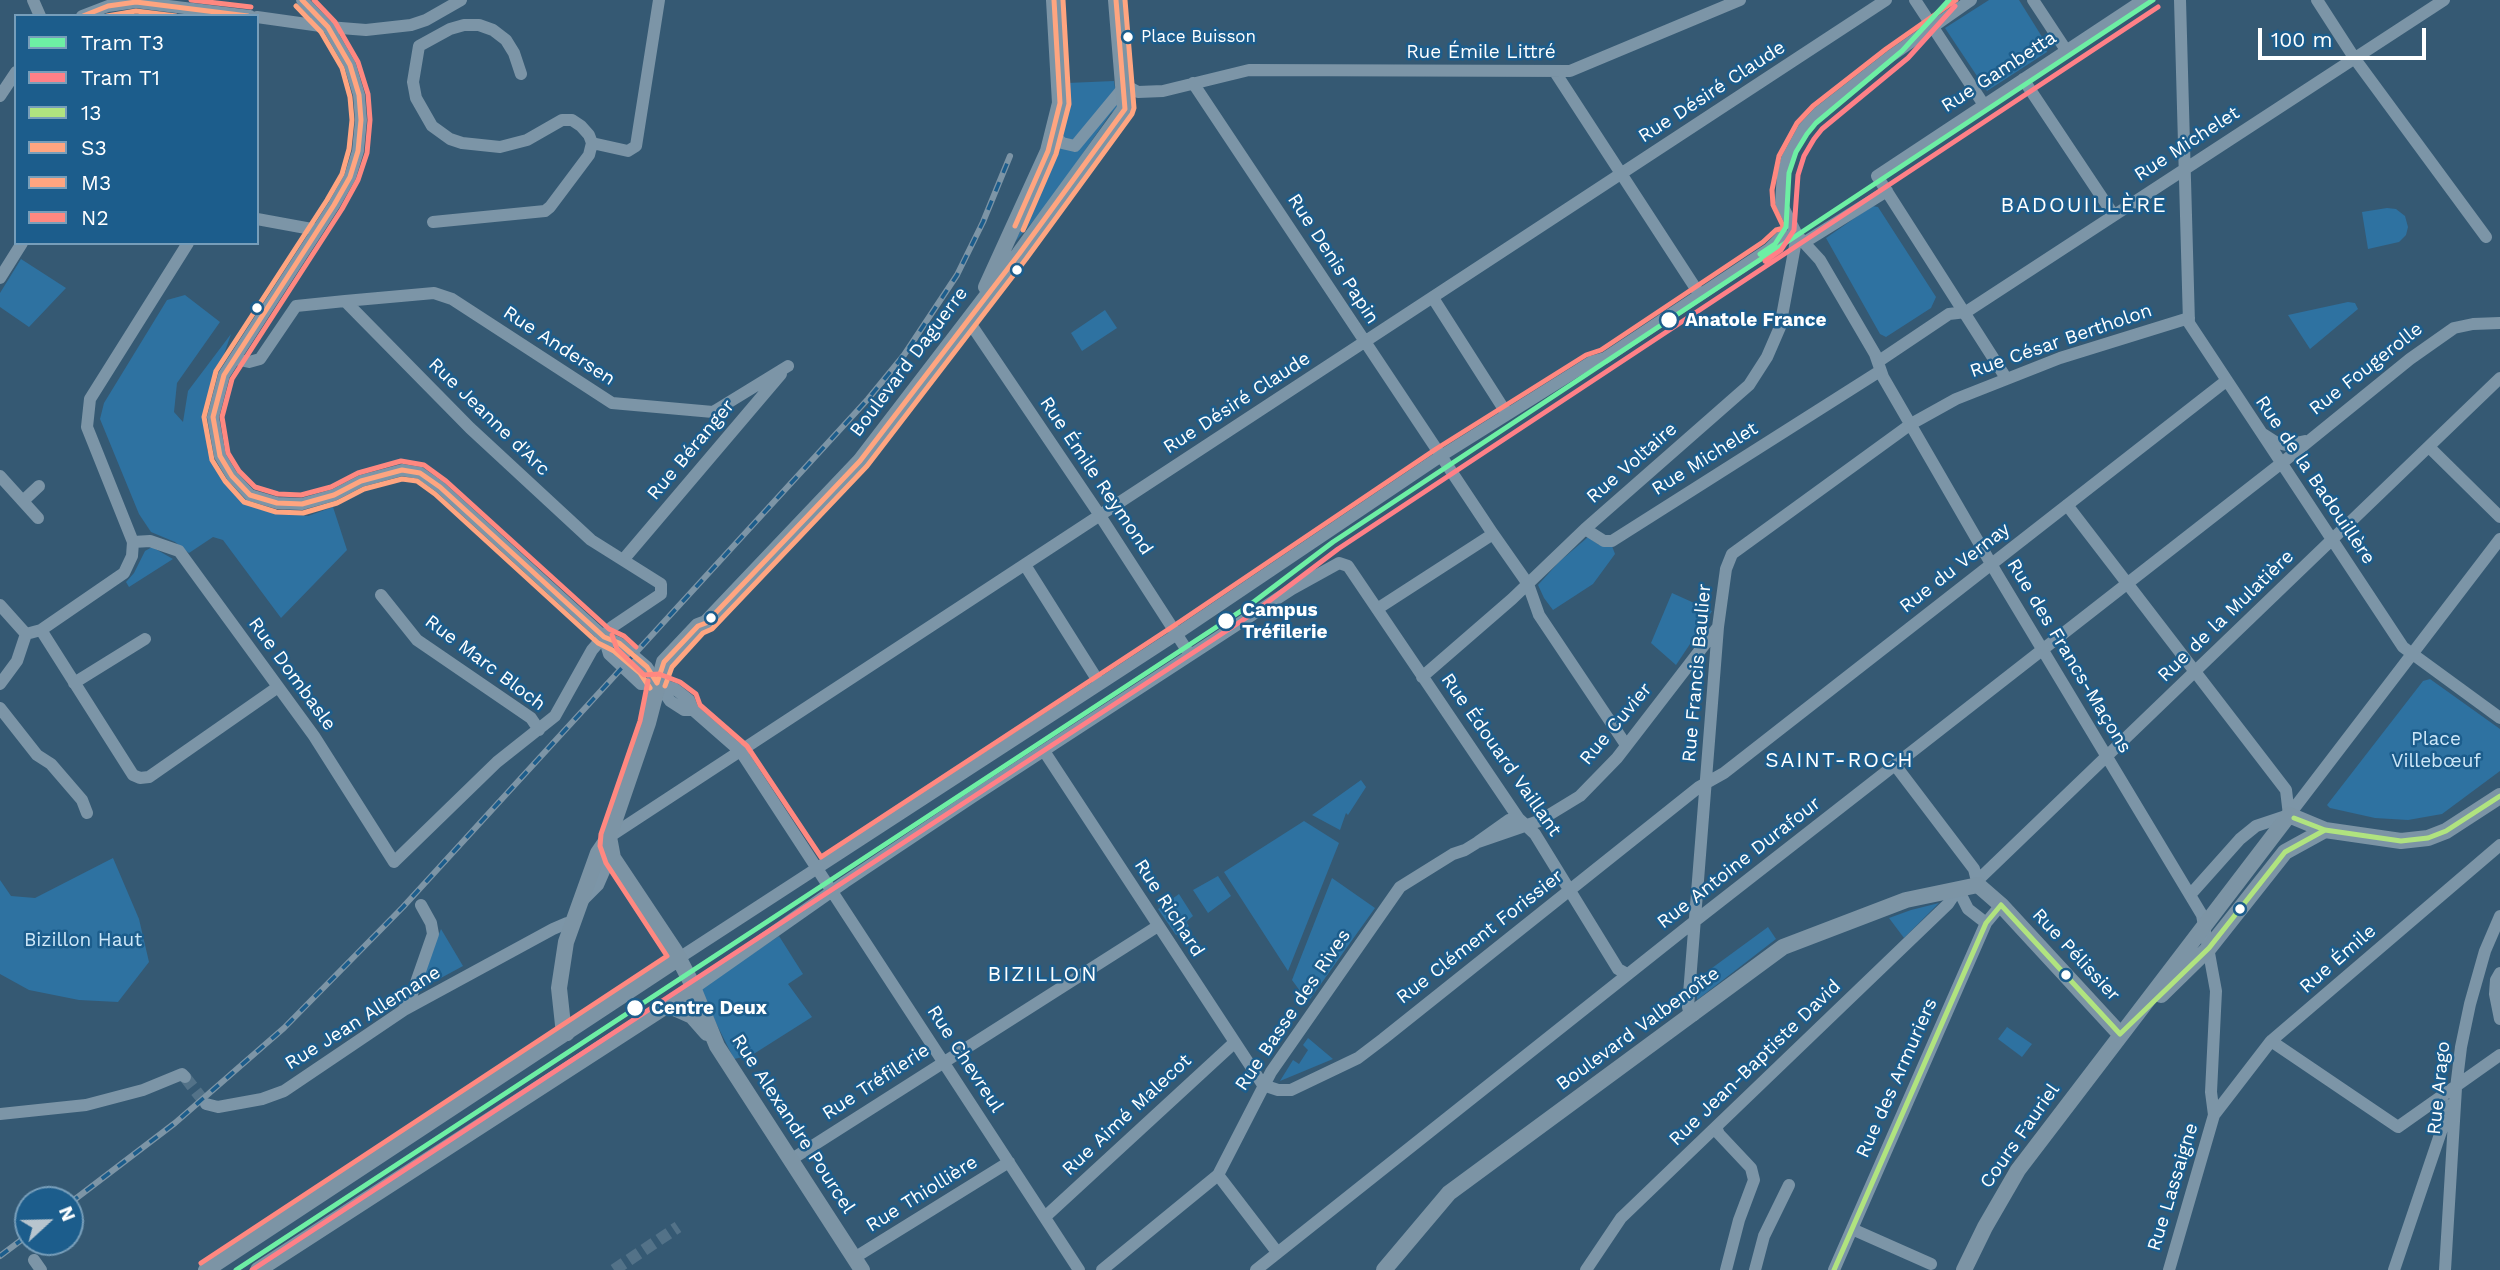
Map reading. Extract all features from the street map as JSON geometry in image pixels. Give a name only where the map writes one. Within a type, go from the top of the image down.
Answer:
[{"type":"main road","points":[[970,317],[1048,151],[1060,103],[1054,0]]},
{"type":"main road","points":[[1116,0],[1125,109]]},
{"type":"main road","name":"Boulevard Daguerre","points":[[568,1033],[563,1025],[559,988],[572,923],[598,853],[609,837],[648,723],[664,662],[698,626],[706,623],[860,461],[1019,254],[1125,109]]},
{"type":"main road","points":[[996,266],[1019,254]]},
{"type":"main road","points":[[2289,815],[2325,830],[2401,841],[2428,838],[2446,831],[2500,796]]},
{"type":"main road","name":"Cours Fauriel","points":[[1965,1270],[1985,1227],[2018,1170],[2289,815]]},
{"type":"main road","name":"Cours Fauriel","points":[[2120,1034],[2209,948],[2285,852],[2325,830]]},
{"type":"main road","points":[[609,837],[614,858]]},
{"type":"main road","name":"Rue Alexandre Pourcel","points":[[614,858],[678,958],[694,988],[717,1046],[858,1264]]},
{"type":"main road","name":"Boulevard Valbenoîte","points":[[1384,1270],[1449,1193],[1783,947],[1906,900],[1958,890],[1978,883]]},
{"type":"main road","name":"Rue Pélissier","points":[[1978,883],[2120,1034]]},
{"type":"main road","points":[[206,1270],[678,958]]},
{"type":"main road","points":[[258,1270],[694,988]]},
{"type":"main road","points":[[662,1008],[674,1008],[692,1016],[717,1046]]},
{"type":"street","name":"Rue Chevreul","points":[[302,0],[328,27],[350,65],[359,95],[361,121],[358,151],[350,177],[225,375],[214,417],[220,456],[232,476],[250,495],[277,503],[302,504],[334,495],[361,481],[382,475],[402,470],[420,473],[440,487],[604,637],[609,654],[641,684],[657,683],[676,689],[689,700],[693,710],[741,751],[1079,1270]]},
{"type":"street","points":[[259,17],[366,30],[411,25],[426,20],[461,0]]},
{"type":"street","points":[[592,143],[628,151],[636,146],[659,0]]},
{"type":"street","name":"Rue Émile Littré","points":[[1164,91],[1249,70],[1570,71],[1740,0]]},
{"type":"street","name":"Rue Désiré Claude","points":[[609,837],[1886,0]]},
{"type":"street","points":[[1915,0],[1984,104]]},
{"type":"street","name":"Rue des Francs-Maçons","points":[[1971,0],[1931,26],[1818,113],[1799,137],[1787,159],[1781,203],[1801,239],[1820,260],[1992,564],[2205,924]]},
{"type":"street","points":[[2034,0],[2066,50]]},
{"type":"street","name":"Rue Gambetta","points":[[1887,191],[1877,176],[2143,0]]},
{"type":"street","points":[[2180,0],[2189,321]]},
{"type":"street","points":[[2317,0],[2355,59],[2486,237]]},
{"type":"street","name":"Rue Michelet","points":[[1585,529],[1604,541],[1612,541],[1879,366],[1949,314],[1966,312],[2444,0]]},
{"type":"street","points":[[87,14],[108,6],[136,2],[234,14]]},
{"type":"street","points":[[411,25],[419,46],[413,82],[416,97],[432,126],[450,139],[500,147],[527,140],[562,120],[582,126],[592,143],[589,155],[545,211],[433,222]]},
{"type":"street","points":[[419,46],[450,29],[479,25],[493,30],[506,40],[521,74]]},
{"type":"street","points":[[1555,72],[1700,295]]},
{"type":"street","points":[[0,96],[14,75]]},
{"type":"street","points":[[2022,79],[2113,214]]},
{"type":"street","name":"Rue Denis Papin","points":[[1193,83],[1528,584],[1539,615],[1626,745]]},
{"type":"street","points":[[1052,133],[1062,143],[1074,146],[1123,86],[1138,92],[1164,91]]},
{"type":"street","points":[[1125,109],[1164,91]]},
{"type":"street","points":[[678,958],[1177,634],[1441,456],[1591,362],[1605,358],[1775,244],[1781,237],[1801,239],[1887,191],[2006,378]]},
{"type":"street","points":[[259,219],[317,230]]},
{"type":"street","name":"Rue Voltaire","points":[[1422,677],[1749,385],[1767,357],[1780,327],[1801,239]]},
{"type":"street","points":[[0,278],[21,245]]},
{"type":"street","points":[[26,634],[41,630],[124,573],[132,556],[133,542],[87,427],[90,399],[187,245]]},
{"type":"street","name":"Rue Andersen","points":[[345,300],[434,293],[452,299],[612,403],[713,412],[788,366]]},
{"type":"street","points":[[1433,298],[1507,414]]},
{"type":"street","points":[[235,359],[249,362],[260,359],[296,306],[345,300]]},
{"type":"street","name":"Rue Jeanne d'Arc","points":[[345,300],[470,428],[591,540],[661,584],[661,594],[612,627],[604,637]]},
{"type":"street","name":"Rue Émile Reymond","points":[[970,317],[1190,655]]},
{"type":"street","name":"Rue César Bertholon","points":[[1912,424],[1956,398],[2006,378],[2060,358],[2189,321]]},
{"type":"street","name":"Rue de la Badouillère","points":[[2189,321],[2226,382],[2403,647],[2411,654]]},
{"type":"street","name":"Rue Fougerolle","points":[[2281,463],[2443,333],[2462,325],[2500,323]]},
{"type":"street","name":"Rue Béranger","points":[[623,560],[788,366]]},
{"type":"street","name":"Rue de la Mulatière","points":[[1978,883],[2500,378]]},
{"type":"street","name":"Rue du Vernay","points":[[1707,783],[1724,773],[2226,382]]},
{"type":"street","name":"Rue Francis Baulier","points":[[1694,1015],[1690,1014],[1688,1007],[1718,627],[1726,569],[1732,554],[1912,424]]},
{"type":"street","points":[[2259,431],[2271,440],[2286,445],[2308,440]]},
{"type":"street","points":[[2429,447],[2500,517]]},
{"type":"street","name":"Rue Antoine Durafour","points":[[1255,1270],[1627,974],[2281,463]]},
{"type":"street","points":[[0,476],[38,518]]},
{"type":"street","points":[[23,501],[39,486]]},
{"type":"street","points":[[2067,505],[2286,790],[2289,815]]},
{"type":"street","points":[[1377,609],[1493,534]]},
{"type":"street","points":[[2190,895],[2240,839],[2256,826],[2289,815],[2500,539]]},
{"type":"street","name":"Rue Dombasle","points":[[133,542],[150,541],[179,551],[314,736],[394,862],[497,762],[539,730]]},
{"type":"street","name":"Rue Édouard Vaillant","points":[[1190,655],[1292,589],[1339,563],[1348,566],[1522,822],[1535,834],[1618,970],[1627,974]]},
{"type":"street","points":[[1025,565],[1100,684]]},
{"type":"street","name":"Rue Marc Bloch","points":[[381,595],[417,640],[531,718],[539,730]]},
{"type":"street","points":[[0,605],[26,634]]},
{"type":"street","name":"Rue Cuvier","points":[[1400,887],[1453,854],[1580,796],[1626,745],[1718,627]]},
{"type":"street","points":[[41,630],[133,775],[140,778],[149,777],[278,687]]},
{"type":"street","points":[[0,684],[17,661],[26,634]]},
{"type":"street","points":[[539,730],[555,716],[592,650],[604,637]]},
{"type":"street","points":[[74,683],[145,639]]},
{"type":"street","points":[[2411,654],[2497,712]]},
{"type":"street","points":[[694,988],[832,891],[1190,655]]},
{"type":"street","points":[[0,708],[37,755],[51,764],[82,800],[87,813]]},
{"type":"street","name":"Rue Richard","points":[[1044,751],[1263,1085]]},
{"type":"street","points":[[1895,765],[1974,869],[1978,883]]},
{"type":"street","name":"Rue Clément Forissier","points":[[1263,1085],[1278,1090],[1291,1090],[1358,1058],[1707,783]]},
{"type":"street","name":"Rue Émile","points":[[2214,1115],[2271,1041],[2500,845]]},
{"type":"street","name":"Boulevard Daguerre","points":[[578,905],[598,885],[605,869],[614,858]]},
{"type":"street","name":"Rue Basse des Rives","points":[[1102,1270],[1218,1175],[1263,1085],[1400,887]]},
{"type":"street","points":[[1958,890],[1968,909],[1986,923]]},
{"type":"street","name":"Rue Jean-Baptiste David","points":[[1586,1270],[1620,1218],[1948,904],[1958,890]]},
{"type":"street","points":[[404,1010],[433,934],[431,923],[421,905]]},
{"type":"street","name":"Rue des Armuriers","points":[[1834,1270],[1986,923],[2001,905]]},
{"type":"street","name":"Rue Arago","points":[[2445,1270],[2461,1047],[2485,951],[2500,916]]},
{"type":"street","name":"Rue Jean Allemane","points":[[206,1104],[217,1107],[262,1099],[284,1091],[404,1010],[553,929],[572,923]]},
{"type":"street","points":[[2205,924],[2209,948]]},
{"type":"street","name":"Rue Tréfilerie","points":[[792,1159],[1158,926]]},
{"type":"street","name":"Rue Lassaigne","points":[[2169,1270],[2214,1115],[2211,1092],[2216,991],[2209,948]]},
{"type":"street","points":[[2500,973],[2494,994],[2500,1019]]},
{"type":"street","points":[[2271,1041],[2398,1127],[2500,1055]]},
{"type":"street","name":"Rue Aimé Malecot","points":[[1046,1216],[1234,1043]]},
{"type":"street","points":[[0,1114],[86,1105],[143,1090],[182,1074],[185,1077]]},
{"type":"street","points":[[2394,1270],[2456,1088]]},
{"type":"street","points":[[1716,1126],[1719,1134],[1751,1168],[1755,1180],[1739,1220],[1726,1270]]},
{"type":"street","name":"Rue Thiollière","points":[[858,1264],[1010,1162]]},
{"type":"street","points":[[1218,1175],[1277,1252]]},
{"type":"street","points":[[1755,1270],[1764,1236],[1789,1185]]},
{"type":"street","points":[[1852,1229],[1931,1264]]},
{"type":"green space","points":[[1989,0],[2019,0],[2044,40],[2047,52],[1987,91],[1945,28]]},
{"type":"green space","points":[[1114,81],[1118,108],[1111,113],[1046,206],[1015,242],[1038,195],[1062,130],[1067,83]]},
{"type":"green space","points":[[1872,206],[1878,207],[1936,297],[1931,308],[1886,337],[1880,334],[1826,238]]},
{"type":"green space","points":[[2396,209],[2405,216],[2408,227],[2406,235],[2399,242],[2368,249],[2362,212]]},
{"type":"green space","points":[[21,259],[66,288],[29,327],[0,307],[0,293]]},
{"type":"green space","points":[[185,295],[220,322],[177,383],[174,412],[183,422],[188,391],[231,334],[207,403],[207,450],[225,483],[261,510],[308,516],[333,507],[347,550],[281,618],[223,540],[213,537],[189,553],[175,542],[151,532],[139,514],[100,419],[104,403],[167,300]]},
{"type":"green space","points":[[2348,302],[2355,303],[2358,309],[2310,349],[2288,315]]},
{"type":"green space","points":[[1105,310],[1117,328],[1082,351],[1071,333]]},
{"type":"green space","points":[[1588,537],[1599,545],[1612,546],[1615,554],[1593,584],[1553,610],[1538,585]]},
{"type":"green space","points":[[152,547],[173,559],[129,587],[126,582],[134,573],[145,551]]},
{"type":"green space","points":[[1672,593],[1712,611],[1676,665],[1651,643]]},
{"type":"green space","name":"Place Villebœuf","points":[[2430,679],[2500,729],[2500,771],[2442,814],[2408,820],[2375,818],[2330,808],[2327,805],[2423,681]]},
{"type":"green space","points":[[1361,780],[1366,787],[1348,815],[1346,813],[1340,830],[1312,815]]},
{"type":"green space","points":[[1304,821],[1339,843],[1288,971],[1224,872]]},
{"type":"green space","name":"Bizillon Haut","points":[[113,858],[139,919],[149,962],[118,1002],[79,1000],[29,990],[0,974],[0,880],[11,896],[35,898]]},
{"type":"green space","points":[[1218,876],[1231,896],[1208,913],[1193,890]]},
{"type":"green space","points":[[1332,878],[1375,908],[1308,1002],[1292,980]]},
{"type":"green space","points":[[1179,894],[1193,916],[1186,922],[1189,926],[1176,935],[1158,909]]},
{"type":"green space","points":[[1939,903],[1904,938],[1889,918],[1911,910]]},
{"type":"green space","points":[[1768,927],[1776,939],[1697,1000],[1697,979]]},
{"type":"green space","points":[[441,929],[463,966],[415,992]]},
{"type":"green space","points":[[779,936],[803,974],[788,984],[812,1017],[752,1055],[734,1059],[699,989]]},
{"type":"green space","points":[[2007,1027],[2032,1044],[2022,1057],[1998,1039]]},
{"type":"green space","points":[[1308,1038],[1333,1059],[1280,1081],[1293,1060],[1299,1064],[1308,1050],[1303,1045]]},
{"type":"tunnel","points":[[185,1077],[206,1104]]},
{"type":"tunnel","points":[[614,1270],[678,1227]]},
{"type":"railway","points":[[84,1192],[175,1123],[284,1028],[403,907],[868,399],[904,355],[957,275],[983,222],[1010,156]]},
{"type":"railway","points":[[0,1256],[14,1246]]},
{"type":"tram line","name":"T3","points":[[1760,254],[1775,244],[1786,227],[1789,173],[1796,152],[1807,134],[1816,123],[1902,51],[1949,0]]},
{"type":"tram line","name":"T3","points":[[236,1270],[1247,607],[1333,542],[2153,0]]},
{"type":"tram line","name":"T1","points":[[1765,261],[1781,250],[1794,230],[1798,175],[1804,156],[1814,139],[1822,129],[1908,58],[1955,6]]},
{"type":"tram line","name":"T1","points":[[252,1270],[1252,614],[1338,549],[2158,7]]},
{"type":"transit line","name":"N2","points":[[191,0],[251,7]]},
{"type":"transit line","name":"S3","points":[[302,0],[328,27],[350,65],[359,95],[361,120],[358,151],[350,177],[334,205],[224,375],[213,417],[220,456],[232,476],[250,495],[277,503],[302,504],[334,495],[361,481],[402,470],[420,473],[440,487],[604,637],[619,643],[647,667],[657,683]]},
{"type":"transit line","name":"N2","points":[[314,0],[335,22],[358,62],[368,94],[370,120],[367,153],[358,180],[342,209],[232,379],[222,417],[228,453],[239,471],[255,487],[278,494],[301,495],[331,487],[358,473],[401,461],[424,465],[446,481],[609,629],[624,636],[636,647]]},
{"type":"transit line","name":"S3","points":[[1015,226],[1048,151],[1060,103],[1054,0]]},
{"type":"transit line","name":"M3","points":[[1023,230],[1056,154],[1069,104],[1063,0]]},
{"type":"transit line","name":"S3","points":[[657,683],[664,662],[698,626],[706,623],[860,461],[1019,254],[1125,109],[1116,0]]},
{"type":"transit line","name":"M3","points":[[665,686],[672,667],[703,633],[712,629],[867,466],[1026,259],[1132,114],[1134,108],[1125,0]]},
{"type":"transit line","name":"N2","points":[[612,635],[617,649],[644,675],[659,674],[680,682],[696,694],[700,705],[747,746],[821,857],[1172,627],[1436,449],[1586,355],[1601,350],[1763,242],[1776,230],[1784,228],[1773,205],[1772,190],[1779,156],[1797,123],[1813,106],[1886,49],[1956,0]]},
{"type":"transit line","name":"S3","points":[[88,14],[108,6],[136,2],[232,14]]},
{"type":"transit line","name":"M3","points":[[296,6],[321,32],[342,68],[350,97],[352,120],[349,149],[342,174],[327,200],[216,371],[204,417],[212,460],[225,481],[244,502],[276,512],[303,513],[337,503],[364,489],[402,479],[417,481],[435,494],[598,643],[614,651],[640,673],[650,688]]},
{"type":"transit line","name":"M3","points":[[119,14],[136,11],[160,14]]},
{"type":"transit line","name":"N2","points":[[201,1263],[667,956],[606,863],[600,846],[601,834],[640,721],[648,681]]},
{"type":"transit line","name":"13","points":[[2294,818],[2325,830],[2401,841],[2428,838],[2446,831],[2500,796]]},
{"type":"transit line","name":"13","points":[[2120,1034],[2209,948],[2285,852],[2325,830]]},
{"type":"transit line","name":"13","points":[[2001,905],[2120,1034]]},
{"type":"transit line","name":"13","points":[[1834,1270],[1986,923],[2001,905]]},
{"type":"place","name":"Place Buisson","points":[[1128,37]]},
{"type":"place","name":"Anatole France","points":[[1669,320]]},
{"type":"place","name":"Campus Tréfilerie","points":[[1226,621]]},
{"type":"place","name":"Centre Deux","points":[[635,1008]]},
{"type":"district","name":"BADOUILLÈRE","points":[[2084,206]]},
{"type":"district","name":"SAINT-ROCH","points":[[1840,761]]},
{"type":"district","name":"BIZILLON","points":[[1043,975]]}]
